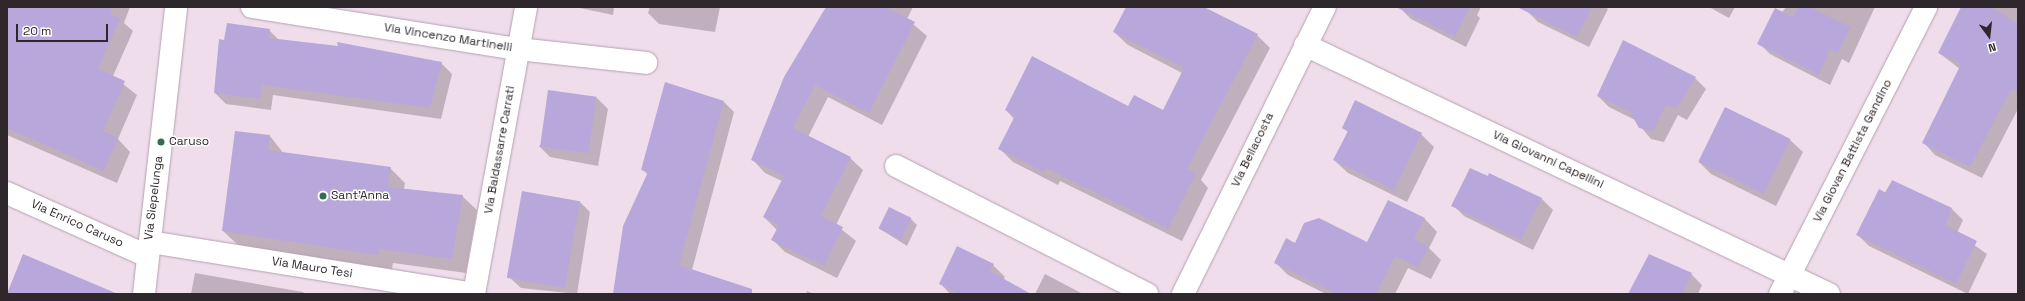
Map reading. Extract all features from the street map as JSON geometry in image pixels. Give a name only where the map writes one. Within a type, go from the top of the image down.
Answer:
[{"type":"street","name":"Via Siepelunga","points":[[144,294],[176,7]]},
{"type":"street","name":"Via Vincenzo Martinelli","points":[[252,7],[518,49],[646,62]]},
{"type":"street","name":"Via Baldassarre Carrati","points":[[474,294],[526,7]]},
{"type":"street","name":"Via Bellacosta","points":[[1182,294],[1324,7]]},
{"type":"street","name":"Via Giovan Battista Gandino","points":[[1785,285],[1926,7]]},
{"type":"street","name":"Via Giovanni Capellini","points":[[1305,45],[1785,285],[1830,294]]},
{"type":"street","points":[[896,166],[1147,294]]},
{"type":"street","name":"Via Enrico Caruso","points":[[7,193],[148,249]]},
{"type":"street","name":"Via Mauro Tesi","points":[[148,249],[474,294]]},
{"type":"building","points":[[7,7],[112,7],[110,14],[120,18],[98,69],[125,81],[103,131],[118,138],[104,171],[7,128]]},
{"type":"building","points":[[826,7],[885,7],[915,22],[869,113],[815,85],[793,128],[851,157],[821,216],[843,227],[824,266],[771,240],[779,225],[763,217],[784,176],[751,160],[784,77]]},
{"type":"building","points":[[1126,7],[1204,7],[1258,34],[1187,169],[1196,173],[1168,229],[1046,168],[1044,172],[998,149],[1015,116],[1005,110],[1032,56],[1128,106],[1134,95],[1163,110],[1184,68],[1113,32]]},
{"type":"building","points":[[1396,7],[1470,7],[1455,37]]},
{"type":"building","points":[[1517,7],[1592,7],[1577,37]]},
{"type":"building","points":[[1798,7],[1810,7],[1850,27],[1838,53],[1830,49],[1819,75],[1757,44],[1775,8],[1793,17]]},
{"type":"building","points":[[1961,7],[1991,7],[2018,24],[2018,92],[2011,89],[1970,167],[1922,143],[1961,64],[1938,53]]},
{"type":"building","points":[[227,23],[270,29],[269,38],[338,46],[337,42],[442,62],[430,108],[262,85],[260,99],[214,93],[219,39],[224,40]]},
{"type":"building","points":[[1623,40],[1696,77],[1676,109],[1666,105],[1653,131],[1639,128],[1630,112],[1597,96]]},
{"type":"building","points":[[665,82],[724,101],[679,265],[752,289],[752,294],[613,294],[623,226],[648,172],[641,170]]},
{"type":"building","points":[[548,90],[597,97],[589,153],[540,146]]},
{"type":"building","points":[[1355,100],[1422,133],[1394,190],[1333,160],[1348,131],[1342,128]]},
{"type":"building","points":[[1725,107],[1791,139],[1764,194],[1698,162]]},
{"type":"building","name":"Sant'Anna","points":[[235,131],[270,135],[268,150],[391,167],[388,187],[463,195],[452,259],[379,249],[378,255],[222,231]]},
{"type":"building","points":[[1470,168],[1488,176],[1489,173],[1542,198],[1521,240],[1451,206]]},
{"type":"building","points":[[1892,180],[1952,208],[1945,225],[1977,241],[1956,284],[1856,235],[1879,189],[1886,193]]},
{"type":"building","points":[[522,191],[580,201],[565,288],[507,278]]},
{"type":"building","points":[[1388,200],[1425,218],[1414,239],[1429,247],[1418,267],[1395,256],[1376,294],[1337,294],[1274,263],[1286,238],[1295,243],[1304,223],[1319,218],[1367,242]]},
{"type":"building","points":[[889,207],[911,218],[901,240],[878,229]]},
{"type":"building","points":[[957,246],[994,264],[990,271],[1031,294],[960,294],[939,284]]},
{"type":"building","points":[[23,254],[118,294],[7,294]]},
{"type":"building","points":[[1649,254],[1692,273],[1682,294],[1628,294]]},
{"type":"place","name":"Caruso","points":[[161,142]]},
{"type":"place","name":"Sant'Anna","points":[[323,196]]}]
